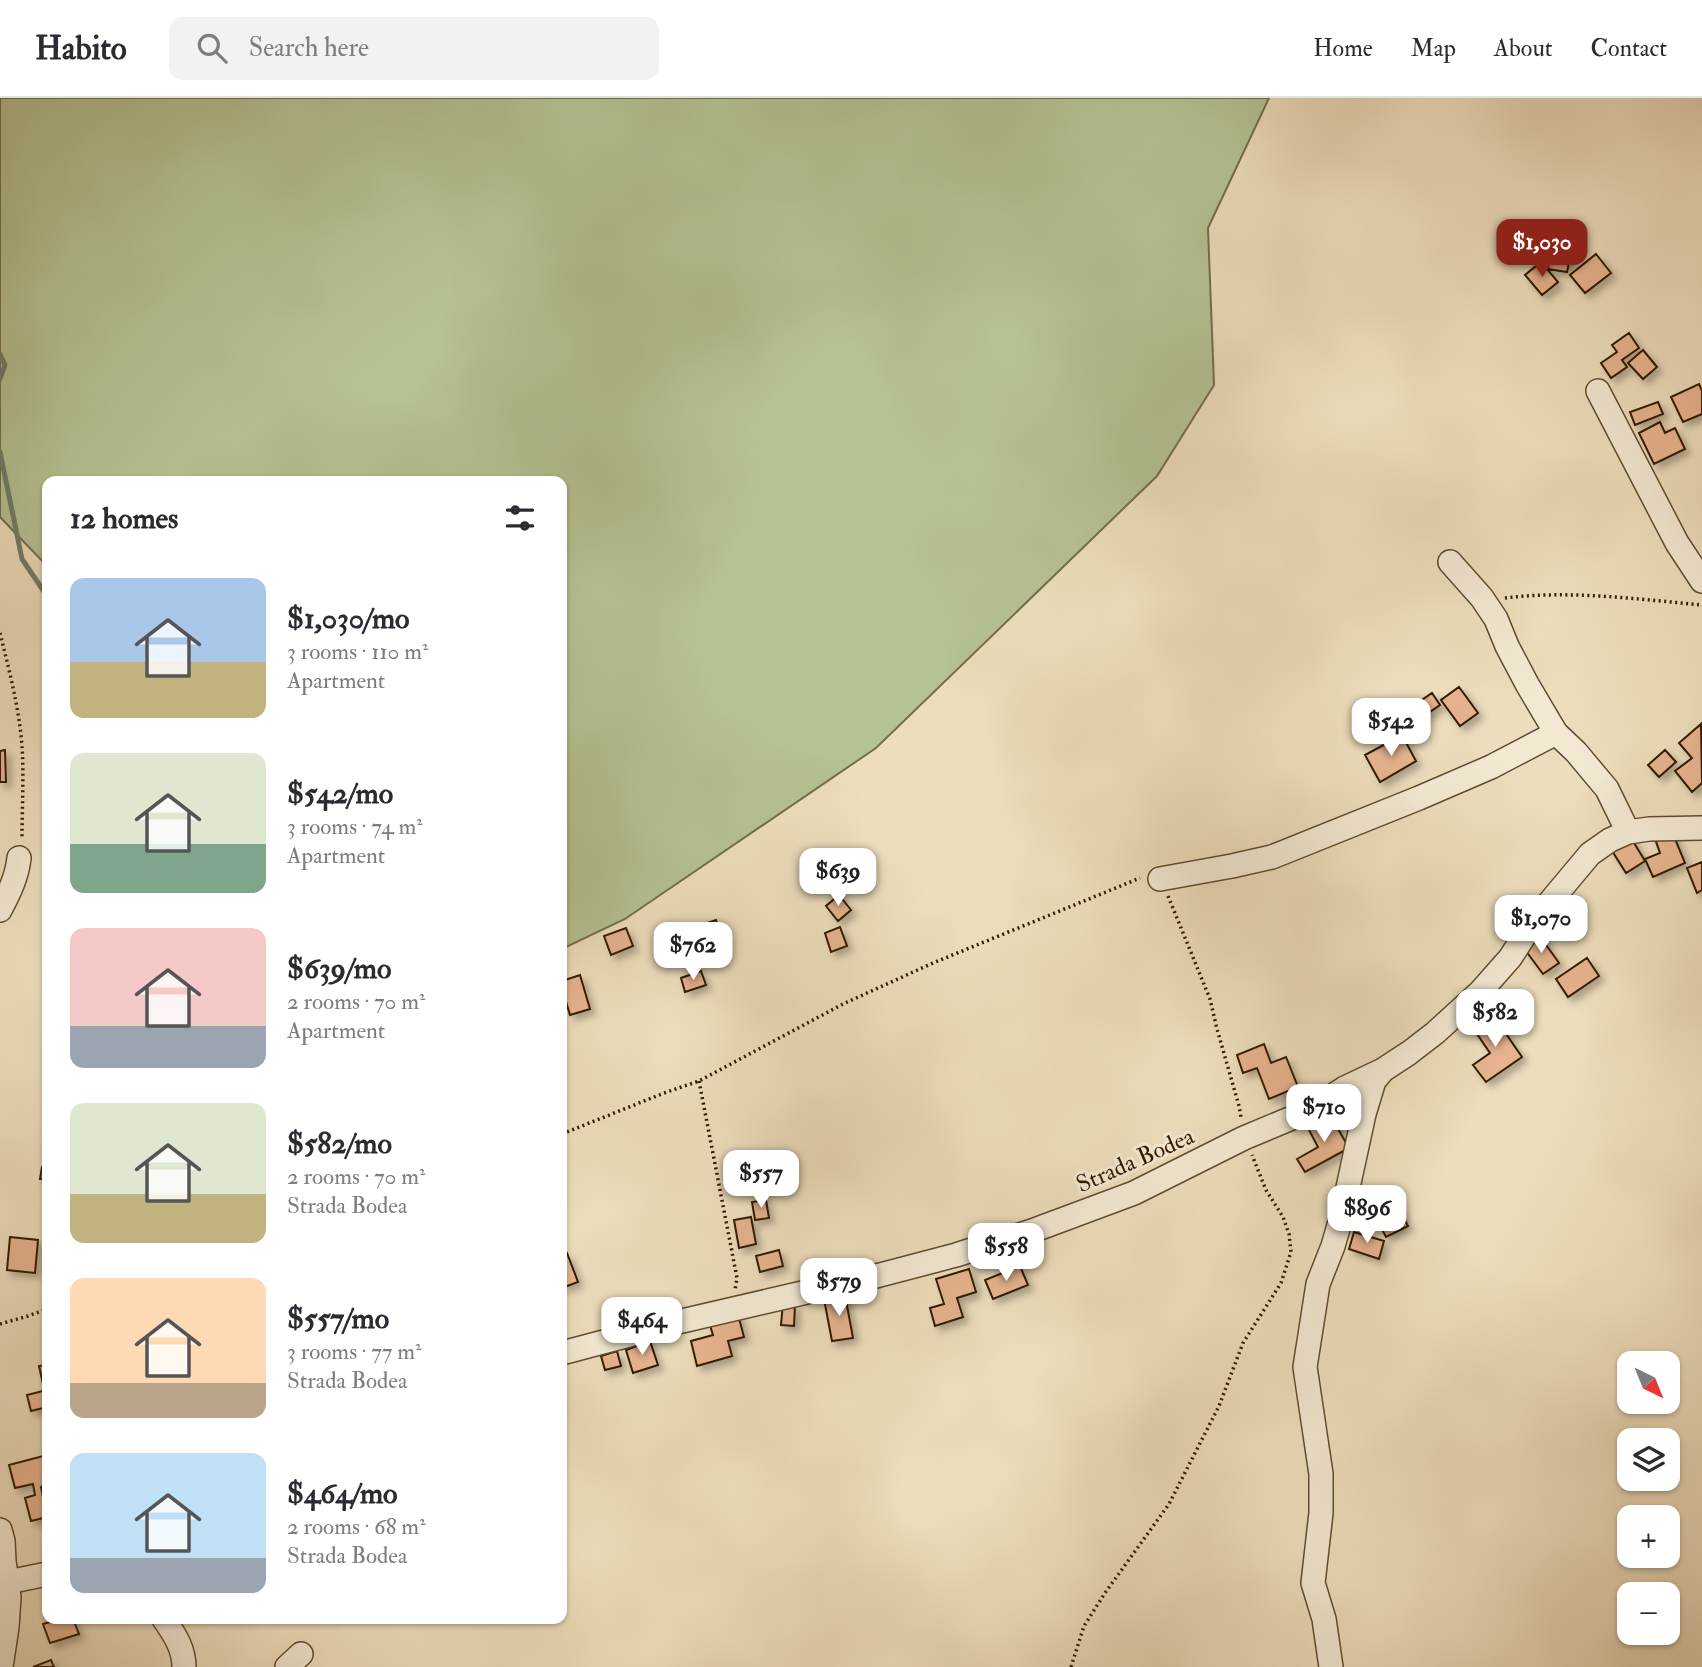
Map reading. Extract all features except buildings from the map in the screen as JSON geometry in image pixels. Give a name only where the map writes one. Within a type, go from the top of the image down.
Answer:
[{"type":"street","points":[[1598,391],[1677,543],[1702,580]]},
{"type":"street","points":[[1450,562],[1482,598],[1496,619],[1507,646],[1556,733],[1607,789],[1628,832],[1702,828]]},
{"type":"street","points":[[1160,879],[1272,857],[1419,798],[1556,733]]},
{"type":"street","name":"Strada Bodea","points":[[567,1352],[880,1275],[1032,1231],[1134,1193],[1244,1138],[1311,1110],[1345,1088],[1383,1070],[1436,1033],[1480,992],[1510,958],[1534,921],[1590,855],[1610,840],[1628,832]]},
{"type":"street","points":[[0,910],[13,884],[19,858]]},
{"type":"street","points":[[1331,1667],[1324,1619],[1313,1583],[1321,1513],[1321,1474],[1305,1367],[1318,1284],[1342,1215],[1364,1114],[1374,1082],[1383,1070]]},
{"type":"street","points":[[0,1530],[9,1597],[1,1667]]},
{"type":"street","points":[[8,1582],[42,1574]]},
{"type":"street","points":[[167,1624],[178,1641],[184,1667]]},
{"type":"path","points":[[1482,598],[1572,596],[1702,605]]},
{"type":"path","points":[[0,633],[16,700],[22,748],[22,842],[19,858]]},
{"type":"path","points":[[567,1133],[699,1081],[843,1004],[933,963],[1143,877],[1160,879],[1210,999],[1239,1106],[1244,1138],[1266,1190],[1283,1217],[1291,1252],[1281,1283],[1244,1343],[1219,1406],[1194,1457],[1169,1504],[1084,1626],[1071,1667]]},
{"type":"path","points":[[699,1081],[737,1278],[733,1309]]},
{"type":"path","points":[[0,1324],[42,1311]]},
{"type":"green space","points":[[0,98],[1269,98],[1208,228],[1214,385],[1157,476],[876,748],[625,919],[567,947],[567,476],[42,476],[42,561],[0,517]]},
{"type":"waterway","points":[[0,354],[5,365],[0,379]]},
{"type":"waterway","points":[[0,452],[22,559],[42,589]]}]
